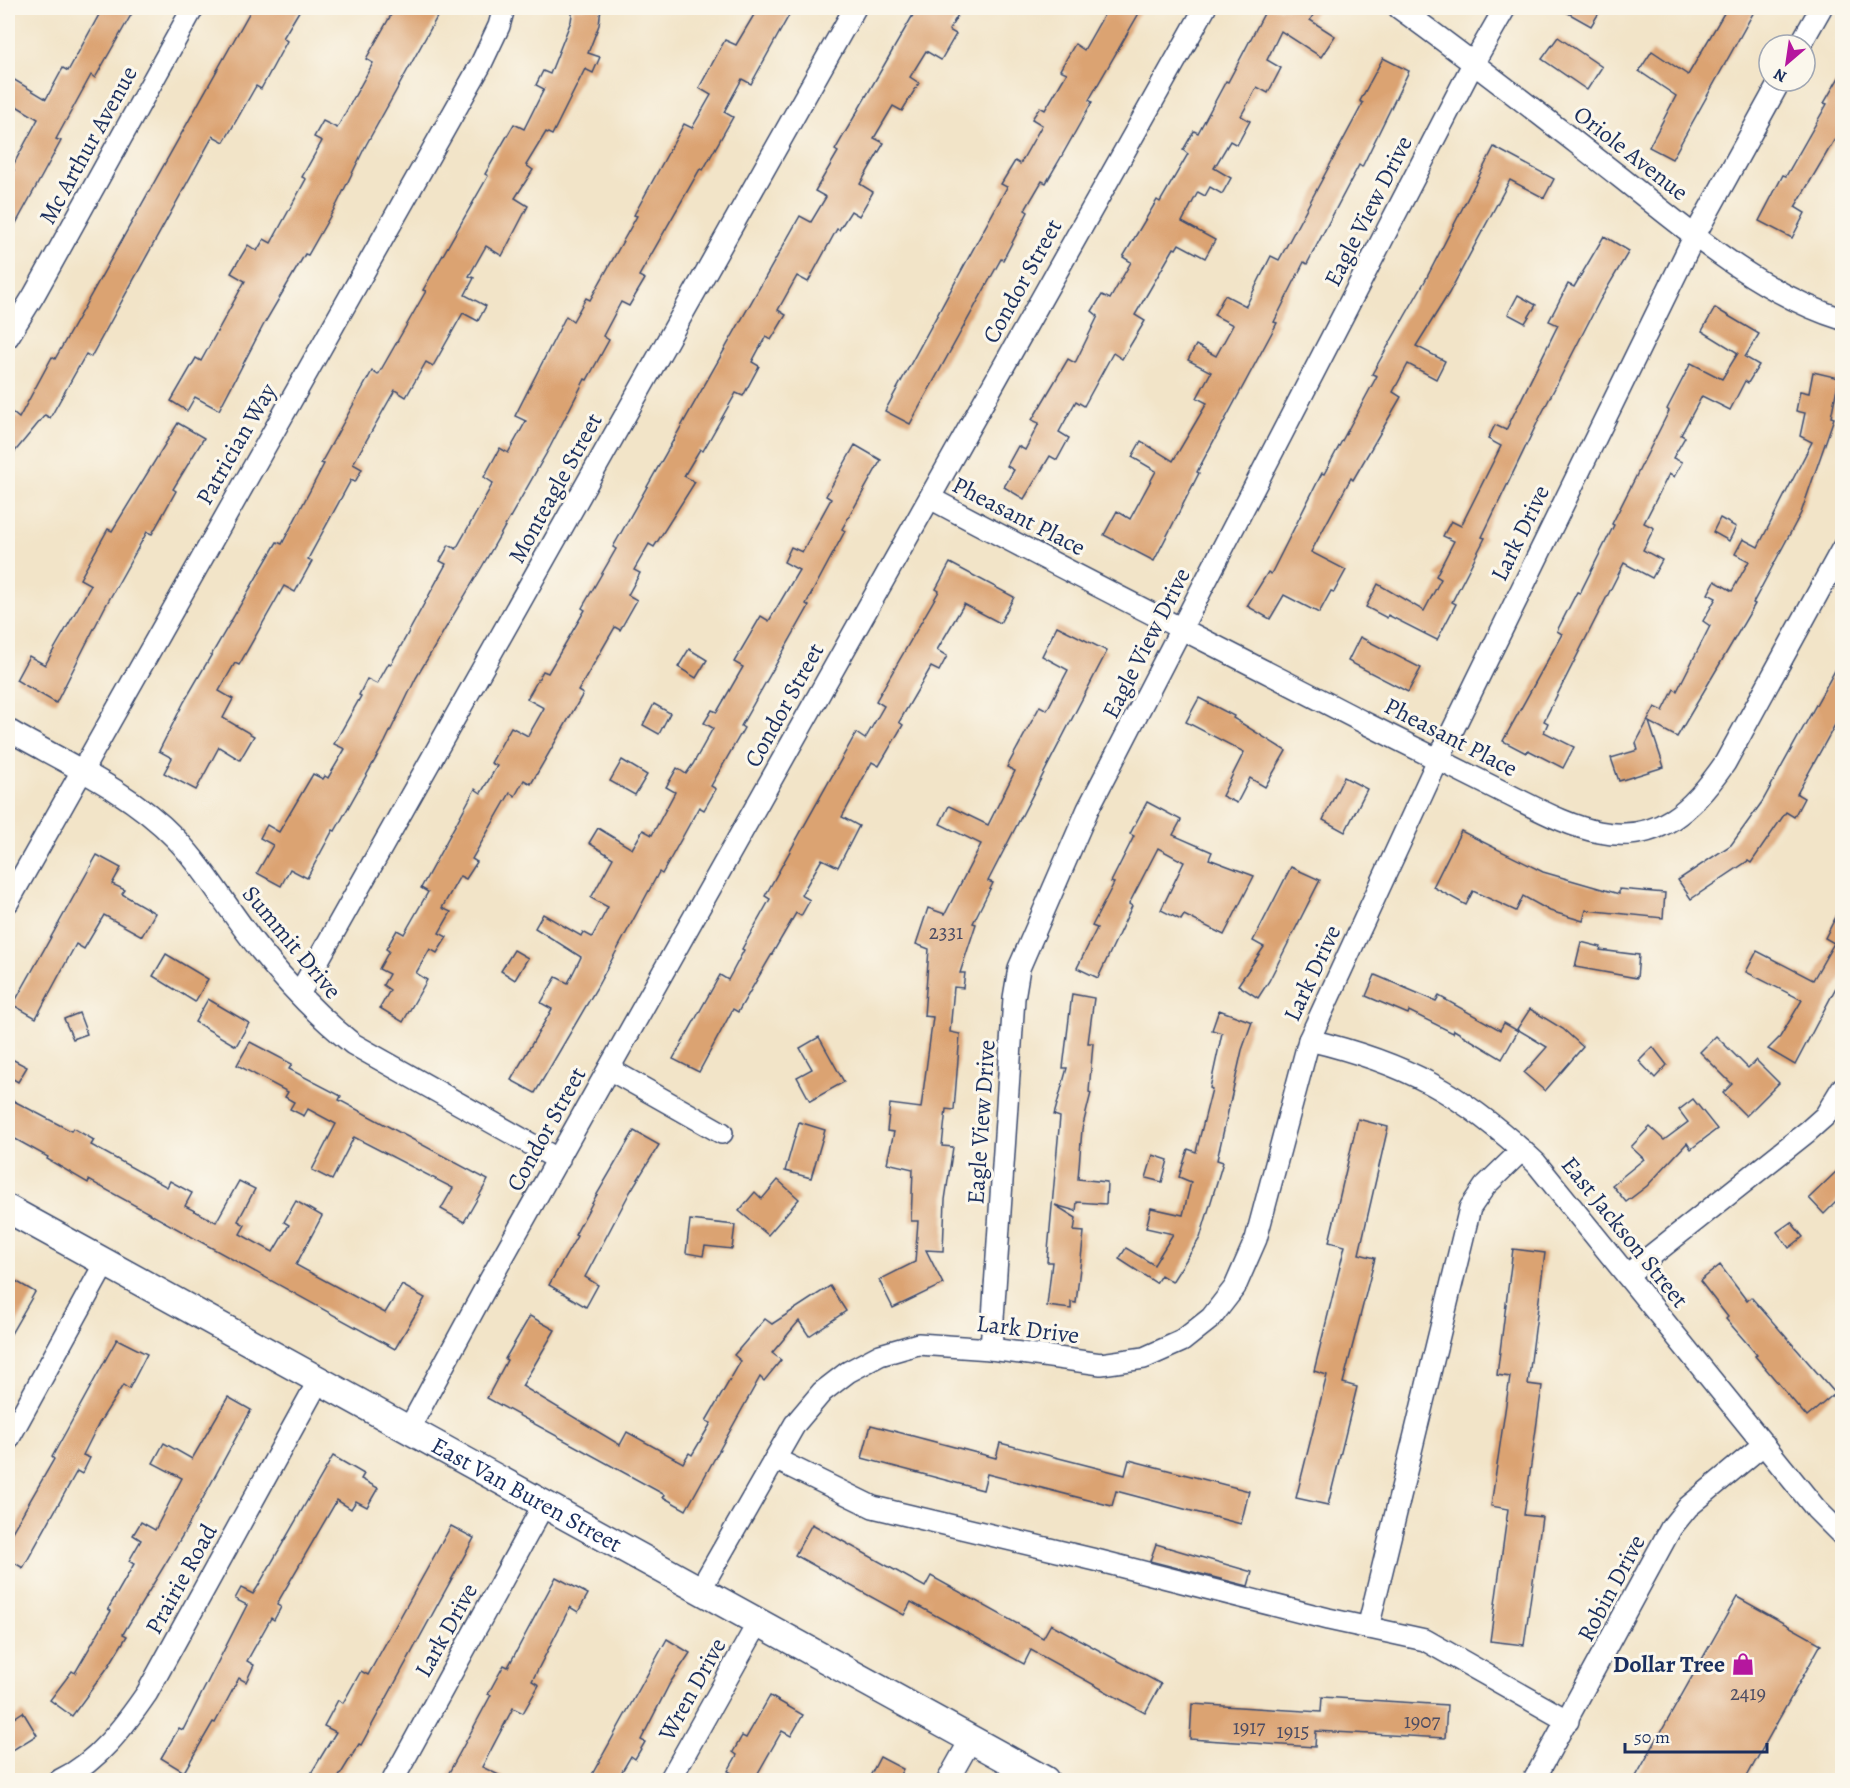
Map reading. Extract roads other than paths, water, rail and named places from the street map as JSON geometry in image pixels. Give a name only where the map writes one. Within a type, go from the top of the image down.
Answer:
[{"type":"street","name":"Mc Arthur Avenue","points":[[8,337],[34,295],[193,8]]},
{"type":"street","name":"Patrician Way","points":[[8,902],[480,66],[499,26],[504,8]]},
{"type":"street","name":"Monteagle Street","points":[[299,994],[855,8]]},
{"type":"street","name":"Condor Street","points":[[409,1429],[1205,8]]},
{"type":"street","name":"Oriole Avenue","points":[[1399,8],[1474,62],[1695,235],[1782,293],[1842,319]]},
{"type":"street","name":"Eagle View Drive","points":[[991,1349],[1014,1010],[1019,968],[1088,809],[1474,62],[1505,8]]},
{"type":"street","points":[[1807,33],[1821,8]]},
{"type":"street","name":"Lark Drive","points":[[700,1590],[795,1424],[822,1392],[848,1372],[880,1355],[918,1344],[991,1349],[1101,1364],[1144,1358],[1182,1341],[1211,1318],[1235,1287],[1256,1239],[1309,1040],[1438,760],[1695,235],[1773,93]]},
{"type":"street","name":"Pheasant Place","points":[[930,498],[1438,760],[1556,818],[1600,832],[1636,833],[1664,826],[1688,810],[1706,790],[1725,763],[1842,549]]},
{"type":"street","name":"Summit Drive","points":[[8,730],[138,806],[176,839],[260,951],[326,1022],[353,1044],[559,1160]]},
{"type":"street","name":"East Jackson Street","points":[[1309,1040],[1361,1052],[1410,1071],[1453,1095],[1492,1123],[1536,1163],[1816,1509],[1842,1535]]},
{"type":"street","points":[[609,1070],[722,1133]]},
{"type":"street","points":[[1627,1275],[1807,1132],[1825,1116],[1842,1088]]},
{"type":"street","points":[[1368,1628],[1470,1208],[1485,1186],[1522,1150]]},
{"type":"street","name":"East Van Buren Street","points":[[8,1209],[1046,1780]]},
{"type":"street","points":[[8,1440],[105,1263]]},
{"type":"street","name":"Prairie Road","points":[[60,1780],[95,1755],[124,1727],[147,1693],[319,1380]]},
{"type":"street","name":"Robin Drive","points":[[1534,1780],[1671,1528],[1688,1507],[1764,1444]]},
{"type":"street","points":[[775,1459],[873,1507],[1425,1640],[1568,1721]]},
{"type":"street","name":"Lark Drive","points":[[393,1780],[544,1504]]},
{"type":"street","name":"Wren Drive","points":[[670,1780],[758,1623]]},
{"type":"street","points":[[948,1780],[971,1739]]},
{"type":"place","name":"Dollar Tree","points":[[1743,1664]]}]
